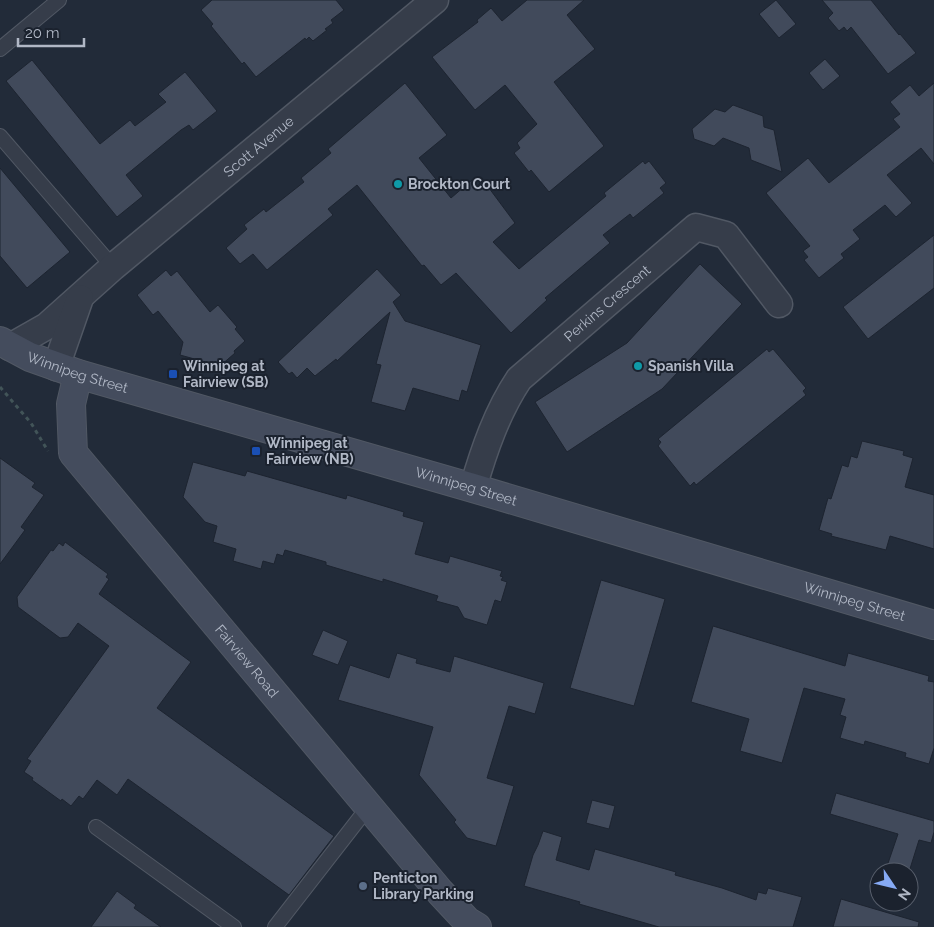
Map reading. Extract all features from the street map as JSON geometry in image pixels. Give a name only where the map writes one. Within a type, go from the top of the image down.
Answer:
[{"type":"main road","name":"Winnipeg Street","points":[[5,344],[30,357],[67,370],[934,625]]},
{"type":"main road","name":"Fairview Road","points":[[67,370],[71,404],[73,453],[440,892],[468,921],[477,927]]},
{"type":"street","name":"Scott Avenue","points":[[5,344],[47,326],[112,267],[434,0]]},
{"type":"street","name":"Perkins Crescent","points":[[473,488],[482,458],[503,408],[519,379],[696,227],[726,236],[779,304]]},
{"type":"street","name":"Scott Avenue","points":[[67,370],[82,293]]},
{"type":"lane","points":[[0,49],[59,0]]},
{"type":"lane","points":[[0,136],[112,267]]},
{"type":"lane","points":[[275,927],[368,806]]},
{"type":"lane","points":[[96,827],[234,927]]},
{"type":"building","points":[[212,0],[336,0],[344,10],[331,20],[333,23],[325,29],[327,30],[313,41],[309,37],[306,40],[305,38],[256,77],[244,62],[242,64],[211,26],[213,24],[201,10]]},
{"type":"building","name":"Brockton Court","points":[[527,0],[584,0],[567,15],[595,49],[554,82],[604,146],[549,192],[531,170],[529,172],[514,153],[520,148],[517,143],[537,124],[505,85],[475,110],[432,57],[478,22],[477,20],[491,8],[502,21]]},
{"type":"building","points":[[776,0],[796,24],[779,38],[759,14]]},
{"type":"building","points":[[822,0],[871,0],[916,53],[888,74],[851,27],[847,31],[844,27],[839,31],[828,18],[833,13]]},
{"type":"building","points":[[825,59],[840,76],[823,90],[809,73]]},
{"type":"building","points":[[32,60],[100,144],[130,120],[135,126],[166,102],[158,94],[185,72],[217,111],[193,130],[189,125],[181,130],[126,175],[143,196],[117,217],[6,81]]},
{"type":"building","points":[[405,83],[447,135],[419,158],[451,198],[472,180],[477,186],[483,180],[515,223],[493,242],[519,269],[606,196],[604,193],[643,161],[645,164],[649,161],[666,183],[660,188],[664,193],[633,218],[630,214],[603,235],[610,243],[545,298],[547,300],[511,333],[456,273],[441,285],[424,265],[422,266],[357,185],[328,209],[333,215],[267,270],[253,254],[240,264],[226,248],[247,229],[244,225],[264,209],[266,212],[304,182],[301,178],[331,153],[328,149]]},
{"type":"building","points":[[934,83],[934,164],[921,148],[887,175],[912,203],[896,217],[885,205],[853,230],[860,239],[841,254],[844,258],[819,278],[804,260],[808,257],[803,251],[810,246],[766,193],[808,158],[829,183],[900,127],[893,119],[900,114],[890,102],[910,85],[919,96]]},
{"type":"building","points":[[733,105],[763,116],[764,127],[774,130],[782,172],[751,160],[749,148],[723,138],[714,146],[694,139],[692,129],[715,109],[725,112]]},
{"type":"building","points":[[0,168],[70,252],[27,288],[0,256]]},
{"type":"building","points":[[934,235],[934,288],[868,339],[843,307]]},
{"type":"building","name":"Spanish Villa","points":[[700,264],[742,304],[662,389],[567,452],[535,402],[627,343]]},
{"type":"building","points":[[377,269],[401,295],[393,302],[405,321],[481,345],[467,392],[462,390],[459,401],[413,388],[405,411],[371,402],[381,365],[376,364],[390,312],[337,361],[336,359],[315,376],[307,368],[297,378],[292,372],[289,374],[278,362]]},
{"type":"building","points":[[166,270],[171,276],[177,271],[210,312],[218,305],[237,327],[235,329],[245,341],[220,366],[180,355],[183,342],[158,311],[153,315],[137,295]]},
{"type":"building","points":[[767,349],[769,352],[773,349],[806,388],[803,391],[806,395],[696,485],[694,482],[690,486],[658,446],[661,442],[658,439]]},
{"type":"building","points":[[862,441],[904,451],[903,455],[913,458],[905,487],[934,495],[934,549],[890,536],[886,550],[831,536],[832,534],[819,530],[828,498],[831,499],[842,465],[848,467],[851,456],[857,458]]},
{"type":"building","points":[[0,458],[35,483],[32,487],[44,495],[21,527],[25,530],[0,564]]},
{"type":"building","points":[[193,462],[245,476],[247,471],[346,499],[347,495],[404,512],[403,516],[424,522],[415,554],[448,563],[450,556],[502,571],[500,576],[503,577],[501,580],[507,582],[501,602],[495,600],[487,625],[464,618],[458,607],[436,601],[438,596],[383,579],[383,582],[326,565],[326,562],[285,550],[283,556],[277,554],[274,564],[263,561],[261,569],[233,561],[236,549],[213,542],[217,526],[205,522],[183,497]]},
{"type":"building","points":[[65,542],[108,574],[106,577],[109,579],[99,594],[191,662],[157,708],[334,836],[289,895],[128,779],[117,795],[97,780],[83,799],[79,796],[71,806],[62,799],[61,801],[24,772],[31,761],[27,759],[109,646],[78,623],[68,637],[60,638],[18,607],[17,597],[51,550],[53,551],[59,543],[63,546]]},
{"type":"building","points":[[601,580],[665,599],[634,706],[570,688]]},
{"type":"building","points":[[713,626],[845,666],[848,653],[929,676],[928,681],[934,682],[934,748],[929,764],[905,757],[906,753],[865,741],[864,745],[840,738],[846,717],[840,715],[845,699],[804,688],[782,763],[740,751],[749,719],[691,702]]},
{"type":"building","points":[[323,630],[348,641],[338,665],[312,655]]},
{"type":"building","points":[[397,653],[417,659],[416,663],[450,672],[454,656],[544,683],[535,714],[509,706],[487,778],[514,786],[496,846],[467,838],[454,822],[456,820],[419,775],[433,727],[338,700],[350,665],[389,678]]},
{"type":"building","points":[[836,793],[934,821],[934,832],[931,843],[919,840],[912,862],[888,862],[898,834],[830,814]]},
{"type":"building","points":[[592,800],[615,806],[609,829],[586,823]]},
{"type":"building","points":[[543,831],[562,837],[556,860],[589,870],[595,849],[676,872],[675,875],[756,900],[758,892],[766,894],[768,888],[802,897],[793,927],[659,927],[524,886],[533,855]]},
{"type":"building","points":[[117,891],[136,905],[134,908],[161,927],[91,927]]},
{"type":"building","points":[[841,899],[869,907],[869,912],[885,912],[919,922],[918,927],[833,927]]},
{"type":"place","name":"Brockton Court","points":[[398,184]]},
{"type":"place","name":"Spanish Villa","points":[[638,366]]},
{"type":"place","name":"Winnipeg at Fairview (SB)","points":[[173,374]]},
{"type":"place","name":"Winnipeg at Fairview (NB)","points":[[256,451]]},
{"type":"place","name":"Penticton Library Parking","points":[[363,886]]}]
